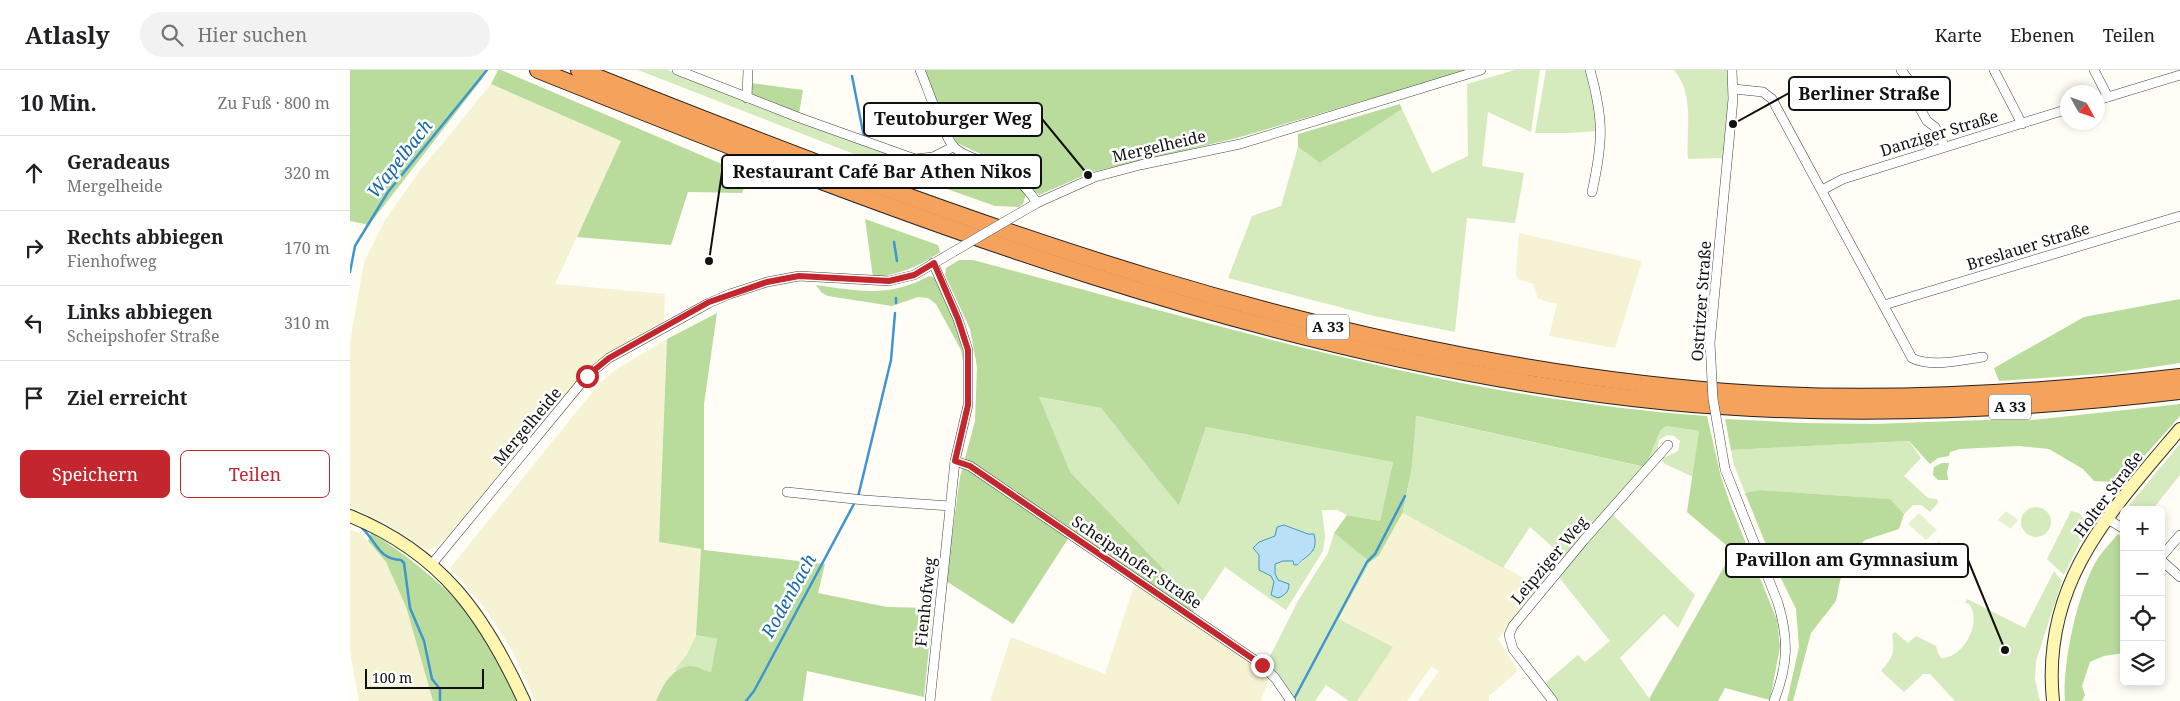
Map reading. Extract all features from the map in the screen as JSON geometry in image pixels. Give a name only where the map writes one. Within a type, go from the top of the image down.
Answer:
[{"type":"highway","name":"A 33","points":[[538,70],[802,175],[1017,252],[1196,307],[1315,339],[1439,367],[1564,388],[1669,402],[1840,412],[1950,411],[2045,406],[2180,391]]},
{"type":"highway","name":"A 33","points":[[579,70],[799,158],[1066,252],[1188,290],[1314,323],[1442,352],[1564,373],[1670,386],[1758,394],[1854,397],[1947,396],[2052,390],[2180,377]]},
{"type":"street","points":[[677,70],[747,98],[915,159],[933,157],[953,146]]},
{"type":"street","points":[[747,98],[748,70]]},
{"type":"street","points":[[920,70],[940,121],[953,146],[965,155],[991,164],[1015,176],[1037,203]]},
{"type":"street","name":"Mergelheide","points":[[432,564],[587,376],[609,358],[709,302],[767,282],[799,276],[889,281],[914,275],[1037,203],[1094,177],[1140,165],[1240,144],[1482,70]]},
{"type":"street","points":[[1590,70],[1599,102],[1602,141],[1592,192]]},
{"type":"street","name":"Ostritzer Straße","points":[[1732,70],[1734,89],[1710,343],[1713,399],[1724,469],[1778,603],[1784,625],[1786,654],[1783,678],[1774,701]]},
{"type":"street","points":[[1901,70],[1911,83],[1910,91],[1927,122],[1935,127],[1945,147]]},
{"type":"street","points":[[1994,70],[2022,124]]},
{"type":"street","points":[[2094,70],[2108,97]]},
{"type":"street","points":[[2105,98],[2180,75]]},
{"type":"street","points":[[1734,89],[1763,92],[1772,99],[1912,358],[1918,361],[1948,362],[1983,358]]},
{"type":"street","name":"Danziger Straße","points":[[1822,190],[1843,179],[2060,112]]},
{"type":"street","name":"Breslauer Straße","points":[[1884,305],[2180,216]]},
{"type":"street","name":"Fienhofweg","points":[[930,701],[955,461],[968,405],[968,350],[958,319],[934,263]]},
{"type":"street","name":"Holter Straße","points":[[2053,701],[2052,670],[2057,630],[2066,594],[2089,544],[2106,518],[2180,429]]},
{"type":"street","name":"Leipziger Weg","points":[[1553,701],[1513,649],[1509,635],[1513,626],[1584,540],[1668,445]]},
{"type":"street","name":"Scheipshofer Straße","points":[[955,461],[970,466],[1262,665],[1275,678],[1291,701]]},
{"type":"street","points":[[787,492],[950,506]]},
{"type":"street","points":[[350,516],[401,540],[446,577],[476,614],[501,654],[524,701]]},
{"type":"street","points":[[2106,518],[2120,527]]},
{"type":"street","points":[[2165,554],[2180,535]]},
{"type":"street","points":[[2165,563],[2180,577]]},
{"type":"shaded area","points":[[491,84],[621,141],[555,284],[665,294],[664,321],[620,346],[582,372],[578,382],[459,525],[443,541],[428,551],[387,524],[350,507],[350,342],[364,262],[385,220],[419,172]]},
{"type":"shaded area","points":[[1519,233],[1642,261],[1615,348],[1549,336],[1557,304],[1538,299],[1533,284],[1518,279],[1516,273]]},
{"type":"shaded area","points":[[667,339],[659,542],[701,549],[696,635],[687,654],[660,690],[656,701],[535,701],[513,652],[485,608],[450,568],[599,384],[615,370]]},
{"type":"shaded area","points":[[1403,512],[1540,587],[1498,639],[1518,671],[1489,696],[1489,701],[1418,701],[1439,671],[1431,667],[1407,701],[1357,701],[1392,647],[1339,619],[1370,562],[1379,555]]},
{"type":"shaded area","points":[[350,529],[362,535],[386,562],[406,607],[433,701],[359,701],[350,652]]},
{"type":"shaded area","points":[[1135,583],[1264,672],[1269,677],[1261,701],[990,701],[1011,637],[1105,674]]},
{"type":"green space","points":[[350,70],[486,70],[482,79],[369,225],[350,221]]},
{"type":"green space","points":[[498,70],[750,176],[742,193],[688,192],[671,245],[577,237],[621,141],[491,84]]},
{"type":"green space","points":[[638,70],[667,70],[908,162],[917,163],[913,177]]},
{"type":"green space","points":[[925,70],[1469,70],[1237,138],[1092,172],[1039,195],[1013,169],[957,143],[934,95]]},
{"type":"green space","points":[[1515,70],[1540,70],[1531,132],[1488,112],[1482,166],[1524,173],[1515,223],[1467,218],[1455,332],[1374,316],[1228,278],[1252,216],[1281,206],[1298,147],[1320,163],[1402,109],[1432,173],[1468,156],[1467,84]]},
{"type":"green space","points":[[1546,70],[1585,70],[1594,96],[1596,131],[1535,133]]},
{"type":"green space","points":[[1674,70],[1727,70],[1729,98],[1723,158],[1688,159],[1687,101],[1681,80]]},
{"type":"green space","points":[[750,83],[803,90],[799,114],[750,94]]},
{"type":"green space","points":[[1400,104],[1402,109],[1320,163],[1298,147],[1298,134]]},
{"type":"green space","points":[[954,153],[993,169],[1010,179],[1026,194],[1023,204],[1019,207],[995,206],[913,177],[917,163],[936,160]]},
{"type":"green space","points":[[865,219],[938,245],[940,252],[908,269],[873,278]]},
{"type":"green space","points":[[959,260],[973,260],[1245,333],[1336,356],[1428,376],[1520,393],[1613,407],[1707,416],[1721,477],[1777,620],[1780,647],[1770,700],[1725,688],[1718,701],[1651,701],[1649,699],[1733,551],[1687,512],[1699,431],[1666,426],[1660,431],[1645,467],[1416,416],[1412,466],[1403,512],[1379,555],[1370,562],[1334,533],[1347,515],[1380,521],[1393,462],[1206,427],[1179,506],[1101,408],[1039,397],[1070,472],[1199,606],[1192,613],[1073,531],[1013,624],[946,581],[960,477],[975,421],[977,367],[970,329],[945,275],[946,268]]},
{"type":"green space","points":[[929,276],[937,278],[953,314],[963,349],[966,377],[961,350],[936,304],[928,298],[918,297],[892,306],[828,296],[822,293],[816,285],[860,291],[887,290],[900,288]]},
{"type":"green space","points":[[2180,299],[2180,363],[2112,373],[1999,381],[1994,368],[2084,317]]},
{"type":"green space","points":[[717,313],[704,404],[704,550],[825,564],[818,593],[887,607],[933,608],[924,697],[807,671],[803,701],[656,701],[665,683],[679,669],[691,666],[711,672],[717,639],[696,635],[701,549],[659,542],[667,339]]},
{"type":"green space","points":[[1038,397],[1101,408],[1179,506],[1206,427],[1393,462],[1380,521],[1347,515],[1337,510],[1322,510],[1325,536],[1323,551],[1286,610],[1225,567],[1199,606],[1069,472]],"holes":[[[1285,525],[1308,534],[1307,557],[1299,565],[1287,561],[1275,564],[1275,573],[1278,580],[1288,584],[1271,595],[1274,582],[1271,576],[1259,570],[1259,555],[1254,548],[1259,542],[1275,536]]]},
{"type":"green space","points":[[2180,404],[2180,416],[2124,479],[2112,482],[2094,481],[2083,469],[2049,449],[2019,446],[1960,449],[1950,452],[1949,456],[1938,458],[1930,464],[1909,441],[1731,450],[1725,419],[1874,424],[2011,419],[2033,420]]},
{"type":"green space","points":[[1415,416],[1644,467],[1660,431],[1666,426],[1699,431],[1693,477],[1665,464],[1661,459],[1678,451],[1680,441],[1674,436],[1667,435],[1659,440],[1657,454],[1565,558],[1530,527],[1503,568],[1403,513],[1412,466]]},
{"type":"green space","points":[[1909,441],[1921,458],[1904,476],[1928,498],[1937,499],[1938,503],[1930,512],[1921,505],[1913,505],[1904,514],[1889,499],[1759,490],[1745,493],[1734,465],[1731,450]]},
{"type":"green space","points":[[2180,444],[2180,475],[2155,506],[2129,506]]},
{"type":"green space","points":[[1942,463],[1949,463],[1948,480],[1938,480],[1933,475],[1934,467]]},
{"type":"green space","points":[[1759,490],[1890,499],[1904,514],[1899,529],[1865,540],[1844,562],[1836,601],[1811,633],[1793,701],[1787,701],[1799,647],[1796,609],[1773,562],[1745,493]]},
{"type":"green space","points":[[2036,507],[2042,508],[2050,516],[2050,528],[2042,536],[2036,537],[2030,536],[2022,528],[2021,522],[2022,516],[2030,508]]},
{"type":"green space","points":[[2006,511],[2018,520],[2011,529],[1998,520]]},
{"type":"green space","points":[[2071,511],[2079,513],[2089,524],[2064,575],[2047,559]]},
{"type":"green space","points":[[1919,513],[1937,530],[1926,540],[1908,524]]},
{"type":"green space","points":[[1612,514],[1695,595],[1678,628],[1664,614],[1620,658],[1651,701],[1557,701],[1544,684],[1578,655],[1585,662],[1610,641],[1558,576]]},
{"type":"green space","points":[[371,533],[424,571],[461,605],[491,647],[518,701],[433,701],[406,607],[386,562],[368,541]]},
{"type":"green space","points":[[1334,533],[1370,562],[1339,619],[1393,647],[1357,701],[1349,701],[1326,685],[1315,701],[1296,701],[1275,672],[1266,664],[1298,601],[1328,553]]},
{"type":"green space","points":[[2118,534],[2120,535],[2120,654],[2104,656],[2090,662],[2082,686],[2085,695],[2082,701],[2065,701],[2066,667],[2073,627],[2084,588],[2098,558]]},
{"type":"green space","points":[[1938,541],[1952,548],[1948,559],[1934,553]]},
{"type":"green space","points":[[2054,571],[2062,581],[2036,661],[2035,679],[2040,701],[1955,701],[1930,674],[1923,674],[1904,692],[1881,671],[1892,654],[1892,634],[1895,632],[1908,643],[1916,636],[1936,646],[1941,658],[1957,653],[1969,638],[1974,620],[1969,604],[1965,603],[1967,599],[2025,628]]},
{"type":"green space","points":[[696,635],[717,639],[711,673],[692,666],[674,671],[687,654]]},
{"type":"water","points":[[1284,525],[1308,534],[1314,534],[1315,546],[1297,564],[1294,565],[1293,561],[1283,561],[1275,564],[1275,573],[1278,580],[1289,584],[1286,593],[1278,598],[1271,595],[1274,582],[1271,576],[1259,570],[1259,555],[1253,548],[1259,542],[1275,536],[1277,527]]},
{"type":"waterway","name":"Wapelbach","points":[[350,272],[355,246],[388,192],[487,70]]},
{"type":"waterway","name":"Rodenbach","points":[[852,76],[864,137]]},
{"type":"waterway","name":"Rodenbach","points":[[894,242],[897,261]]},
{"type":"waterway","name":"Rodenbach","points":[[896,298],[896,303]]},
{"type":"waterway","name":"Rodenbach","points":[[858,497],[891,360],[895,313]]},
{"type":"waterway","points":[[1294,699],[1367,562],[1375,554],[1405,496]]},
{"type":"waterway","name":"Rodenbach","points":[[746,701],[754,691],[855,502]]},
{"type":"waterway","points":[[362,528],[378,549],[387,557],[401,560],[404,563],[410,608],[424,641],[432,679],[440,689],[440,701]]},
{"type":"place","name":"Berliner Straße","points":[[1733,124]]},
{"type":"place","name":"Teutoburger Weg","points":[[1088,175]]},
{"type":"place","name":"Restaurant Café Bar Athen Nikos","points":[[709,261]]},
{"type":"place","name":"Pavillon am Gymnasium","points":[[2005,650]]},
{"type":"route","points":[[587,376],[609,358],[709,302],[730,294],[767,282],[799,276],[889,281],[914,275],[934,263],[958,319],[968,350],[968,405],[955,461],[970,466],[1262,665]]}]
